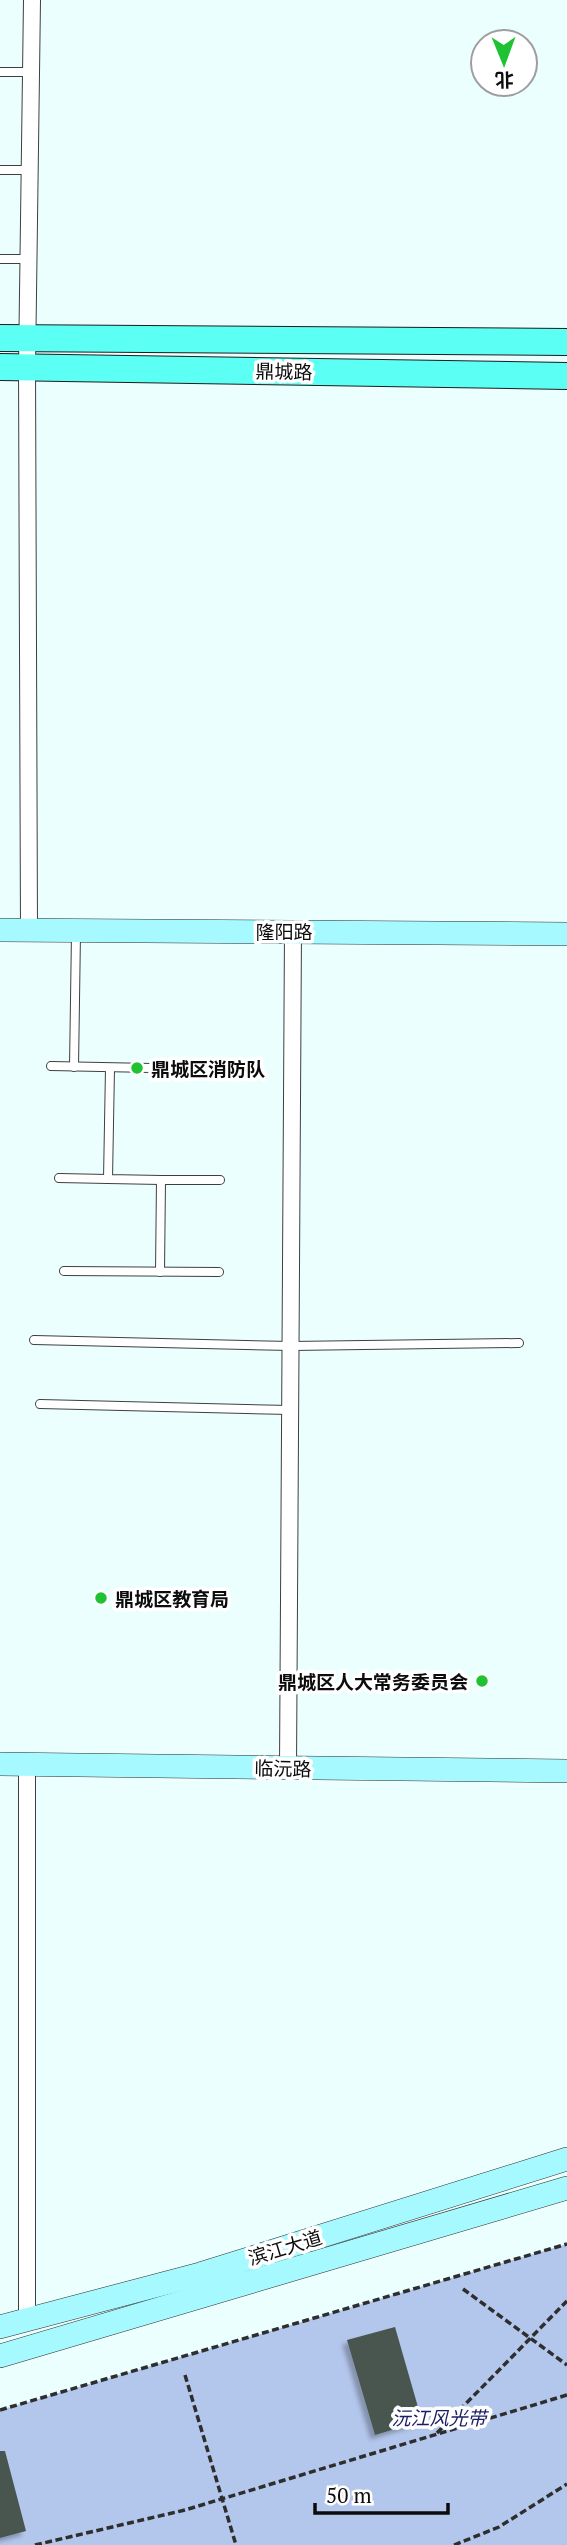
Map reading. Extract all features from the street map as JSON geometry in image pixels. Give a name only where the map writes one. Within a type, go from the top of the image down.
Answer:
[{"type":"main road","name":"鼎城路","points":[[0,338],[567,342]]},
{"type":"main road","name":"鼎城路","points":[[0,366],[567,376]]},
{"type":"street","points":[[29,930],[27,367],[33,0]]},
{"type":"street","name":"隆阳路","points":[[0,930],[567,934]]},
{"type":"street","points":[[289,1768],[293,931]]},
{"type":"street","name":"临沅路","points":[[0,1764],[567,1771]]},
{"type":"street","points":[[27,1765],[27,2320]]},
{"type":"street","name":"滨江大道","points":[[0,2327],[200,2274],[567,2159]]},
{"type":"street","name":"滨江大道","points":[[0,2357],[567,2188]]},
{"type":"lane","points":[[0,72],[32,72]]},
{"type":"lane","points":[[0,170],[31,170]]},
{"type":"lane","points":[[0,259],[30,259]]},
{"type":"lane","points":[[74,1067],[76,930]]},
{"type":"lane","points":[[51,1066],[202,1069]]},
{"type":"lane","points":[[108,1179],[110,1068]]},
{"type":"lane","points":[[59,1178],[220,1180]]},
{"type":"lane","points":[[160,1272],[161,1180]]},
{"type":"lane","points":[[64,1271],[219,1272]]},
{"type":"lane","points":[[34,1340],[291,1346],[519,1343]]},
{"type":"lane","points":[[40,1404],[290,1410]]},
{"type":"path","points":[[0,2410],[567,2244]]},
{"type":"path","points":[[463,2289],[567,2365]]},
{"type":"path","points":[[436,2434],[567,2301]]},
{"type":"path","points":[[184,2375],[236,2545]]},
{"type":"path","points":[[35,2545],[222,2499],[567,2395]]},
{"type":"path","points":[[454,2545],[499,2527],[567,2484]]},
{"type":"green space","name":"沅江风光带","points":[[567,2244],[567,2545],[0,2545],[0,2410]]},
{"type":"building","points":[[395,2327],[422,2421],[375,2435],[347,2340]]},
{"type":"building","points":[[0,2451],[5,2451],[26,2531],[0,2538]]},
{"type":"place","name":"鼎城区消防队","points":[[137,1068]]},
{"type":"place","name":"鼎城区教育局","points":[[101,1598]]},
{"type":"place","name":"鼎城区人大常务委员会","points":[[482,1681]]}]
